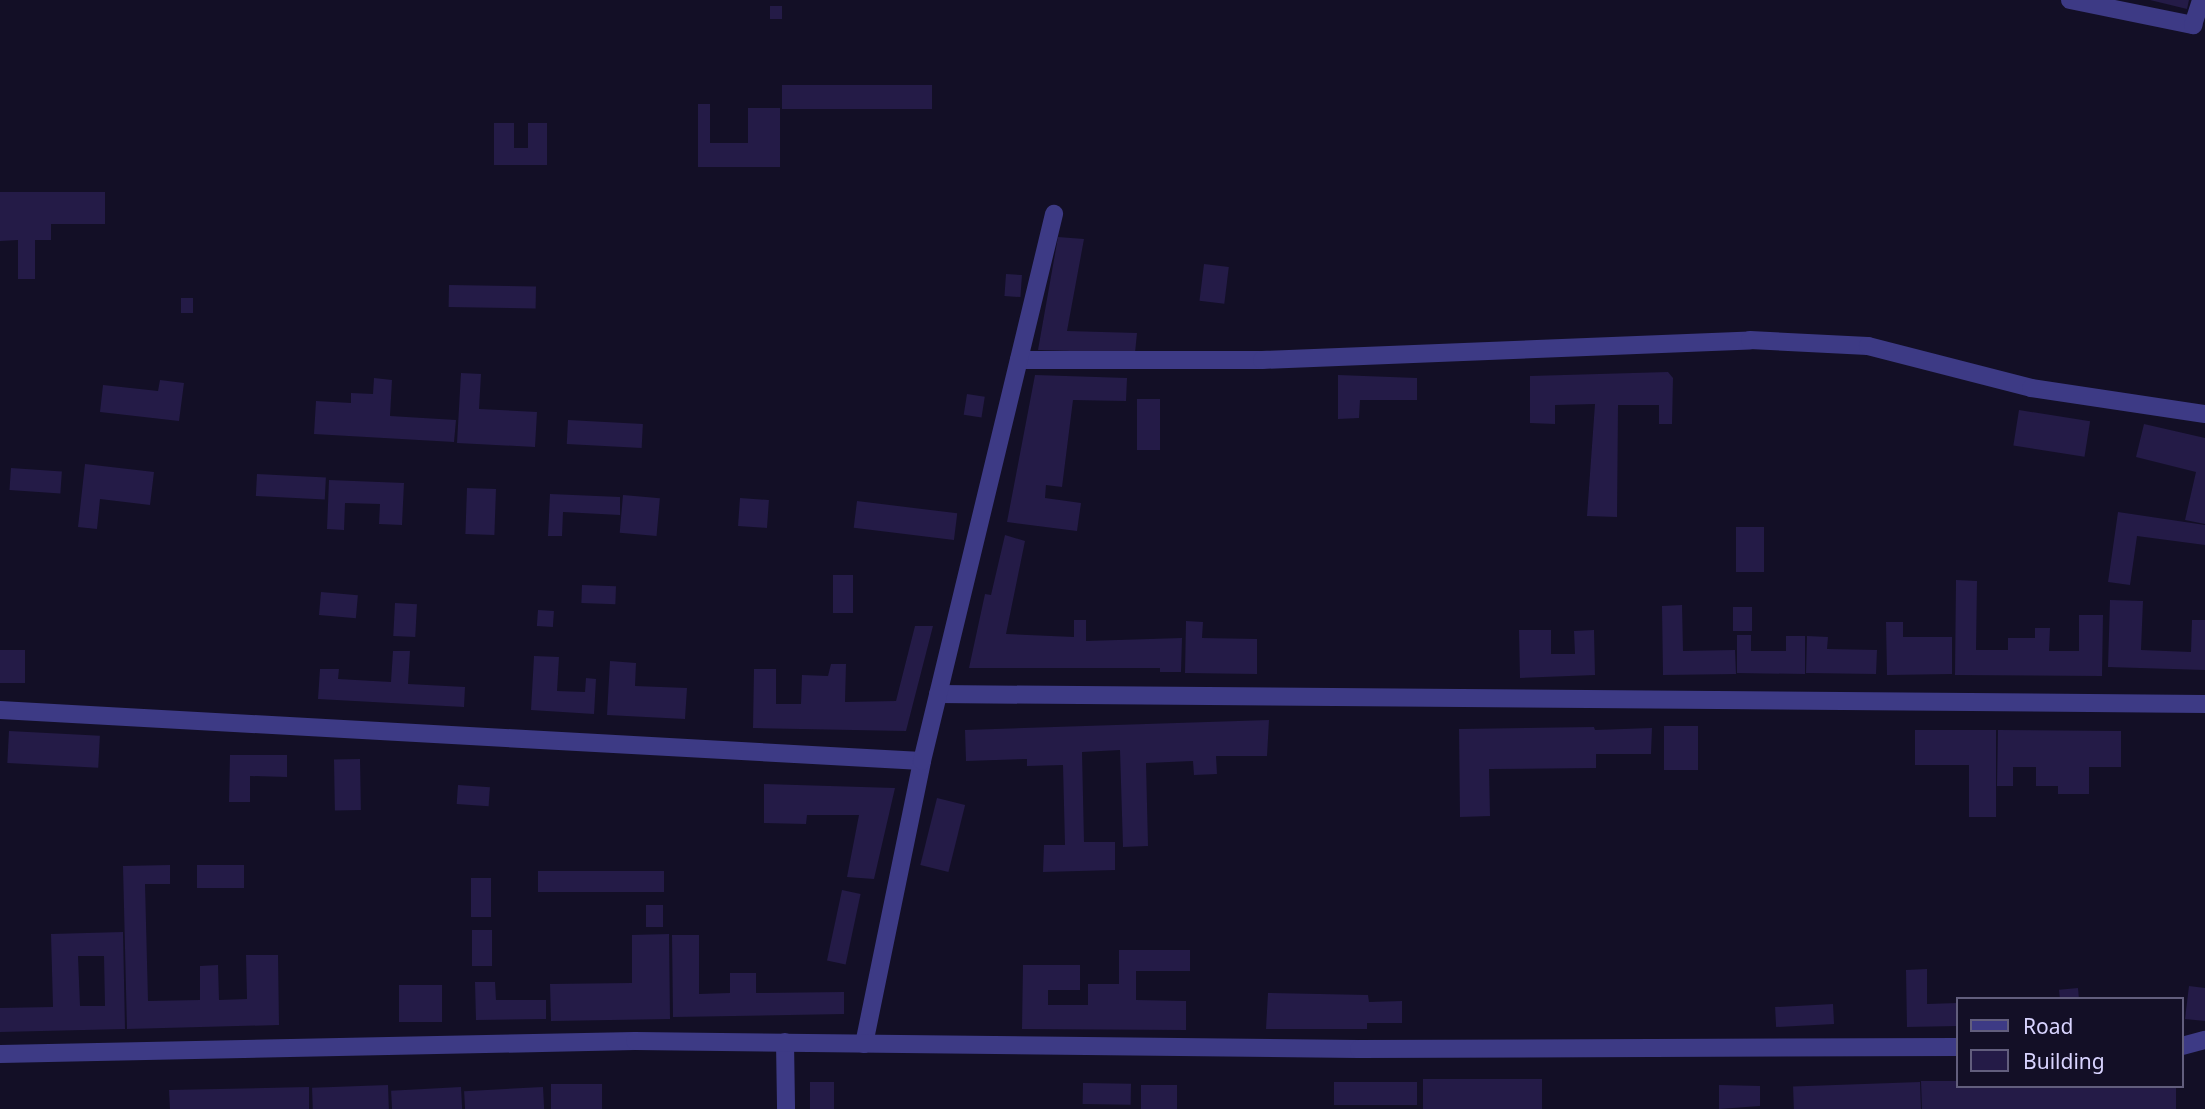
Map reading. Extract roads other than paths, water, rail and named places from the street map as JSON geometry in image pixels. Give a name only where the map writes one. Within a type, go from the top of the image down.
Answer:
[{"type":"street","points":[[2070,0],[2193,25],[2201,0]]},
{"type":"street","points":[[864,1044],[922,761],[1054,214]]},
{"type":"street","points":[[1019,360],[1262,360],[1750,340],[1868,346],[2031,388],[2205,414]]},
{"type":"street","points":[[938,694],[2205,704]]},
{"type":"street","points":[[0,710],[922,761]]},
{"type":"street","points":[[2184,1045],[2205,1040]]},
{"type":"street","points":[[0,1054],[621,1041],[1359,1049],[1956,1047]]},
{"type":"street","points":[[785,1042],[786,1109]]}]
